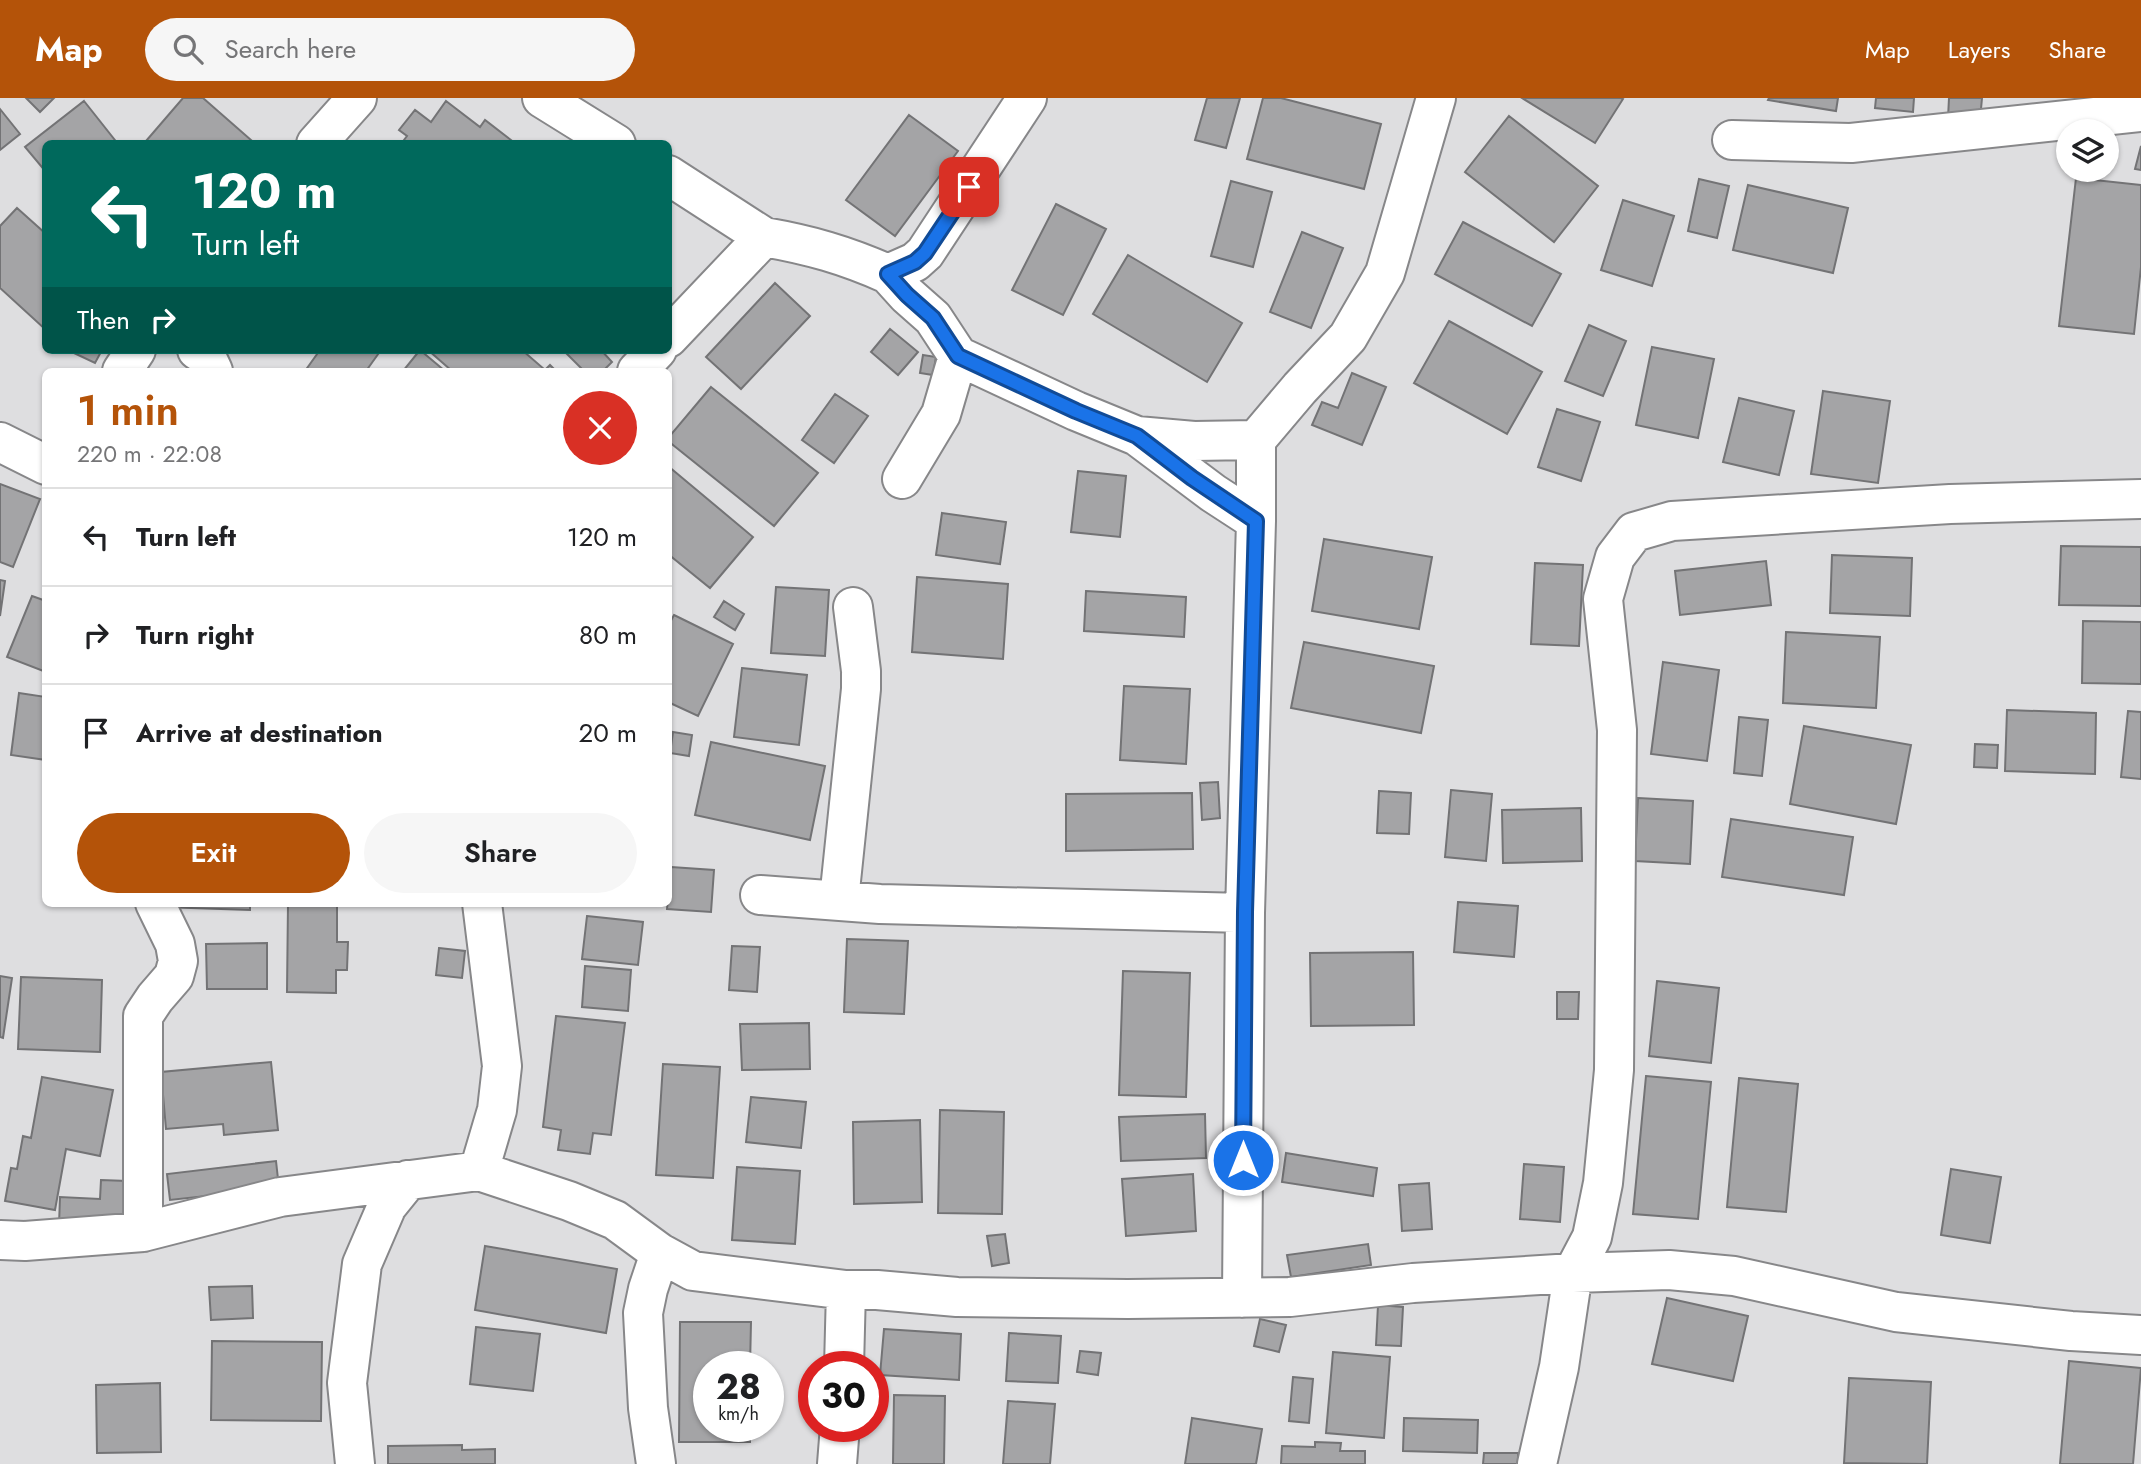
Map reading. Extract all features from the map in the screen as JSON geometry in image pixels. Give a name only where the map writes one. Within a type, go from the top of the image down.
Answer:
[{"type":"street","points":[[320,140],[358,98]]},
{"type":"street","points":[[542,98],[610,140]]},
{"type":"street","points":[[888,274],[915,262],[925,253],[1027,98]]},
{"type":"street","points":[[1242,1298],[1245,912],[1256,440],[1348,337],[1385,274],[1436,98]]},
{"type":"street","points":[[2008,98],[2019,108],[2050,122]]},
{"type":"street","points":[[1732,140],[1852,143],[2141,112]]},
{"type":"street","points":[[672,178],[764,237],[809,245],[859,261],[888,274],[933,318],[958,356],[1137,436],[1192,478],[1256,521]]},
{"type":"street","points":[[672,334],[764,237]]},
{"type":"street","points":[[640,368],[653,354]]},
{"type":"street","points":[[902,479],[941,414],[958,356]]},
{"type":"street","points":[[1137,436],[1194,441],[1256,440]]},
{"type":"street","points":[[0,442],[42,463]]},
{"type":"street","points":[[1537,1464],[1559,1367],[1573,1273],[1592,1237],[1603,1183],[1614,1070],[1617,730],[1603,599],[1615,557],[1634,532],[1672,521],[1950,504],[2141,499]]},
{"type":"street","points":[[839,900],[861,671],[853,607]]},
{"type":"street","points":[[760,895],[880,904],[1245,912]]},
{"type":"street","points":[[143,1232],[144,1016],[174,976],[178,961],[175,944],[157,907]]},
{"type":"street","points":[[480,1171],[497,1110],[502,1066],[482,907]]},
{"type":"street","points":[[0,1240],[25,1241],[143,1232],[280,1197],[480,1171],[569,1201],[615,1220],[660,1253],[693,1271],[846,1290],[957,1297],[1290,1297],[1413,1283],[1669,1270],[1734,1276],[1896,1312],[2071,1331],[2141,1335]]},
{"type":"street","points":[[355,1464],[347,1383],[362,1264],[387,1206],[408,1180]]},
{"type":"street","points":[[656,1464],[648,1408],[643,1313],[660,1253]]},
{"type":"street","points":[[844,1351],[846,1290]]},
{"type":"street","points":[[838,1464],[839,1442]]},
{"type":"building","points":[[26,98],[54,98],[40,112]]},
{"type":"building","points":[[183,98],[203,98],[251,140],[147,140]]},
{"type":"building","points":[[1207,98],[1240,98],[1226,148],[1195,140]]},
{"type":"building","points":[[1263,98],[1281,98],[1381,124],[1364,189],[1247,159]]},
{"type":"building","points":[[1522,98],[1621,98],[1623,99],[1595,143]]},
{"type":"building","points":[[1838,98],[1836,111],[1768,100]]},
{"type":"building","points":[[1876,98],[1914,98],[1913,112],[1875,108]]},
{"type":"building","points":[[1949,98],[1982,98],[1980,120],[1948,118]]},
{"type":"building","points":[[84,101],[115,140],[42,140],[42,167],[25,147]]},
{"type":"building","points":[[446,101],[480,127],[485,120],[511,140],[404,140],[407,136],[399,130],[415,110],[431,122]]},
{"type":"building","points":[[0,109],[20,134],[0,150]]},
{"type":"building","points":[[909,115],[958,151],[895,236],[846,200]]},
{"type":"building","points":[[1509,116],[1598,186],[1554,242],[1465,172]]},
{"type":"building","points":[[2141,146],[2141,170],[2135,169]]},
{"type":"building","points":[[1699,179],[1729,186],[1717,238],[1688,231]]},
{"type":"building","points":[[1231,181],[1272,192],[1253,267],[1211,256]]},
{"type":"building","points":[[2076,182],[2141,185],[2141,267],[2134,334],[2059,326]]},
{"type":"building","points":[[1748,185],[1848,208],[1833,273],[1733,250]]},
{"type":"building","points":[[1623,200],[1674,216],[1652,286],[1601,270]]},
{"type":"building","points":[[1056,204],[1106,229],[1063,315],[1012,290]]},
{"type":"building","points":[[17,208],[42,230],[42,326],[0,288],[0,226]]},
{"type":"building","points":[[1463,222],[1561,274],[1532,326],[1435,274]]},
{"type":"building","points":[[1302,232],[1343,248],[1311,328],[1270,312]]},
{"type":"building","points":[[1128,255],[1242,323],[1207,382],[1093,314]]},
{"type":"building","points":[[775,283],[810,316],[741,389],[706,357]]},
{"type":"building","points":[[1449,321],[1542,372],[1507,434],[1414,383]]},
{"type":"building","points":[[1589,325],[1626,341],[1603,396],[1565,381]]},
{"type":"building","points":[[890,329],[918,352],[898,375],[871,352]]},
{"type":"building","points":[[1652,347],[1714,359],[1698,438],[1636,425]]},
{"type":"building","points":[[76,354],[100,354],[95,363]]},
{"type":"building","points":[[317,354],[378,354],[368,368],[307,368]]},
{"type":"building","points":[[417,354],[425,354],[441,368],[405,368]]},
{"type":"building","points":[[433,354],[527,354],[543,368],[449,368]]},
{"type":"building","points":[[567,354],[605,354],[612,362],[606,368],[581,368]]},
{"type":"building","points":[[923,355],[936,357],[933,375],[920,373]]},
{"type":"building","points":[[1352,373],[1386,387],[1362,445],[1312,425],[1322,402],[1338,408]]},
{"type":"building","points":[[711,387],[818,473],[774,526],[672,444],[672,433]]},
{"type":"building","points":[[1823,391],[1890,401],[1878,483],[1811,474]]},
{"type":"building","points":[[835,394],[868,416],[834,463],[802,440]]},
{"type":"building","points":[[1739,398],[1794,411],[1779,475],[1723,462]]},
{"type":"building","points":[[1557,409],[1600,422],[1581,481],[1538,467]]},
{"type":"building","points":[[672,469],[753,537],[710,588],[672,557]]},
{"type":"building","points":[[1078,471],[1126,476],[1120,537],[1071,532]]},
{"type":"building","points":[[0,484],[40,499],[13,567],[0,562]]},
{"type":"building","points":[[942,513],[1006,522],[1000,564],[936,555]]},
{"type":"building","points":[[1324,539],[1432,557],[1419,629],[1312,611]]},
{"type":"building","points":[[2061,546],[2141,547],[2141,606],[2059,605]]},
{"type":"building","points":[[1832,555],[1912,558],[1910,616],[1830,613]]},
{"type":"building","points":[[1766,561],[1771,605],[1680,615],[1675,571]]},
{"type":"building","points":[[1535,563],[1583,565],[1579,646],[1531,644]]},
{"type":"building","points":[[917,577],[1008,584],[1003,659],[912,652]]},
{"type":"building","points":[[0,580],[5,581],[0,616]]},
{"type":"building","points":[[776,587],[829,590],[825,656],[771,653]]},
{"type":"building","points":[[1086,591],[1186,597],[1184,637],[1084,631]]},
{"type":"building","points":[[32,596],[42,600],[42,670],[7,657]]},
{"type":"building","points":[[724,601],[744,614],[735,630],[714,617]]},
{"type":"building","points":[[674,615],[733,644],[698,716],[672,704]]},
{"type":"building","points":[[2083,621],[2141,622],[2141,684],[2082,683]]},
{"type":"building","points":[[1786,632],[1880,637],[1876,708],[1783,703]]},
{"type":"building","points":[[1304,642],[1434,666],[1421,733],[1291,708]]},
{"type":"building","points":[[1663,662],[1719,670],[1707,761],[1651,754]]},
{"type":"building","points":[[742,668],[807,675],[799,745],[734,737]]},
{"type":"building","points":[[1124,686],[1190,689],[1186,764],[1120,760]]},
{"type":"building","points":[[19,693],[42,696],[42,759],[11,755]]},
{"type":"building","points":[[2007,710],[2096,713],[2095,774],[2005,771]]},
{"type":"building","points":[[2128,711],[2141,712],[2141,779],[2121,777]]},
{"type":"building","points":[[1739,717],[1768,720],[1762,776],[1734,773]]},
{"type":"building","points":[[1804,726],[1911,745],[1896,824],[1790,804]]},
{"type":"building","points":[[673,732],[692,735],[689,756],[672,753]]},
{"type":"building","points":[[711,742],[825,766],[810,840],[695,815]]},
{"type":"building","points":[[1975,744],[1998,745],[1997,768],[1974,767]]},
{"type":"building","points":[[1218,782],[1220,818],[1202,820],[1200,783]]},
{"type":"building","points":[[1451,790],[1492,794],[1486,861],[1445,857]]},
{"type":"building","points":[[1379,791],[1411,793],[1409,834],[1377,833]]},
{"type":"building","points":[[1192,793],[1193,849],[1066,851],[1066,794]]},
{"type":"building","points":[[1638,798],[1693,801],[1690,864],[1635,861]]},
{"type":"building","points":[[1581,808],[1582,861],[1503,863],[1502,810]]},
{"type":"building","points":[[1731,819],[1853,837],[1844,895],[1722,877]]},
{"type":"building","points":[[672,867],[714,870],[711,912],[667,909],[672,907]]},
{"type":"building","points":[[1458,902],[1518,906],[1514,957],[1454,952]]},
{"type":"building","points":[[162,907],[250,907],[250,910]]},
{"type":"building","points":[[288,907],[337,907],[337,942],[348,942],[347,970],[336,970],[336,993],[287,992]]},
{"type":"building","points":[[587,916],[643,922],[638,965],[582,959]]},
{"type":"building","points":[[847,939],[908,941],[904,1014],[844,1012]]},
{"type":"building","points":[[267,943],[267,989],[207,989],[206,944]]},
{"type":"building","points":[[732,946],[760,947],[757,992],[729,990]]},
{"type":"building","points":[[439,948],[465,951],[462,978],[436,975]]},
{"type":"building","points":[[1413,952],[1414,1025],[1311,1026],[1310,953]]},
{"type":"building","points":[[585,966],[631,970],[628,1011],[582,1007]]},
{"type":"building","points":[[1123,971],[1190,973],[1186,1097],[1119,1095]]},
{"type":"building","points":[[0,976],[12,978],[3,1038],[0,1037]]},
{"type":"building","points":[[21,977],[102,980],[100,1052],[18,1049]]},
{"type":"building","points":[[1657,981],[1719,988],[1711,1063],[1649,1056]]},
{"type":"building","points":[[1557,992],[1579,992],[1578,1019],[1557,1019]]},
{"type":"building","points":[[556,1016],[625,1023],[611,1135],[593,1133],[590,1154],[558,1150],[561,1130],[543,1127]]},
{"type":"building","points":[[809,1023],[810,1069],[742,1070],[740,1024]]},
{"type":"building","points":[[271,1062],[278,1130],[224,1135],[223,1124],[166,1129],[161,1072]]},
{"type":"building","points":[[663,1064],[720,1067],[713,1178],[656,1175]]},
{"type":"building","points":[[1646,1076],[1711,1082],[1698,1219],[1633,1214]]},
{"type":"building","points":[[42,1077],[113,1090],[100,1156],[66,1149],[55,1210],[5,1201],[11,1168],[17,1169],[23,1136],[31,1138]]},
{"type":"building","points":[[1739,1078],[1798,1084],[1786,1212],[1727,1207]]},
{"type":"building","points":[[751,1097],[806,1102],[801,1148],[746,1142]]},
{"type":"building","points":[[940,1110],[1004,1112],[1002,1214],[938,1213]]},
{"type":"building","points":[[1205,1114],[1206,1158],[1121,1161],[1119,1117]]},
{"type":"building","points":[[920,1120],[922,1202],[854,1204],[853,1122]]},
{"type":"building","points":[[1286,1153],[1377,1168],[1373,1196],[1282,1182]]},
{"type":"building","points":[[276,1161],[279,1188],[170,1200],[167,1174]]},
{"type":"building","points":[[1524,1164],[1564,1167],[1560,1222],[1520,1219]]},
{"type":"building","points":[[737,1167],[800,1171],[795,1244],[732,1240]]},
{"type":"building","points":[[1951,1169],[2001,1177],[1990,1243],[1941,1235]]},
{"type":"building","points":[[1193,1174],[1196,1231],[1126,1236],[1122,1179]]},
{"type":"building","points":[[101,1180],[127,1181],[125,1228],[59,1225],[60,1197],[100,1199]]},
{"type":"building","points":[[1429,1183],[1432,1229],[1402,1231],[1399,1185]]},
{"type":"building","points":[[1005,1234],[1009,1263],[992,1266],[987,1236]]},
{"type":"building","points":[[1368,1244],[1371,1265],[1291,1277],[1287,1255]]},
{"type":"building","points":[[485,1246],[617,1269],[606,1333],[475,1310]]},
{"type":"building","points":[[252,1286],[253,1318],[211,1320],[209,1287]]},
{"type":"building","points":[[1667,1298],[1748,1316],[1733,1381],[1652,1364]]},
{"type":"building","points":[[1378,1305],[1403,1307],[1401,1346],[1376,1345]]},
{"type":"building","points":[[1260,1319],[1286,1325],[1279,1352],[1254,1346]]},
{"type":"building","points":[[680,1322],[751,1322],[750,1351],[693,1351],[693,1442],[679,1442]]},
{"type":"building","points":[[476,1327],[540,1334],[533,1391],[470,1384]]},
{"type":"building","points":[[884,1329],[961,1334],[959,1380],[889,1376],[889,1351],[882,1351]]},
{"type":"building","points":[[1009,1333],[1061,1336],[1058,1383],[1006,1381]]},
{"type":"building","points":[[212,1341],[322,1342],[321,1421],[211,1420]]},
{"type":"building","points":[[1080,1351],[1101,1353],[1098,1375],[1077,1372]]},
{"type":"building","points":[[1333,1352],[1390,1357],[1384,1438],[1326,1433]]},
{"type":"building","points":[[2069,1361],[2141,1368],[2133,1464],[2060,1464]]},
{"type":"building","points":[[1293,1377],[1313,1379],[1309,1423],[1289,1421]]},
{"type":"building","points":[[1849,1378],[1931,1382],[1927,1464],[1844,1463]]},
{"type":"building","points":[[160,1383],[161,1452],[97,1453],[96,1385]]},
{"type":"building","points":[[894,1395],[945,1396],[944,1464],[893,1464]]},
{"type":"building","points":[[1008,1401],[1055,1404],[1050,1464],[1003,1464]]},
{"type":"building","points":[[1192,1418],[1262,1429],[1256,1464],[1185,1464]]},
{"type":"building","points":[[1404,1418],[1478,1420],[1477,1453],[1403,1451]]},
{"type":"building","points":[[1315,1442],[1341,1443],[1340,1451],[1365,1451],[1365,1464],[1281,1464],[1282,1446],[1315,1447]]},
{"type":"building","points":[[462,1445],[462,1450],[495,1449],[495,1464],[388,1464],[388,1446]]},
{"type":"building","points":[[1484,1453],[1518,1453],[1518,1464],[1483,1464]]},
{"type":"route","points":[[969,187],[925,253],[915,262],[888,274],[933,318],[958,356],[1137,436],[1213,494],[1256,521],[1245,912],[1243,1160]]}]
